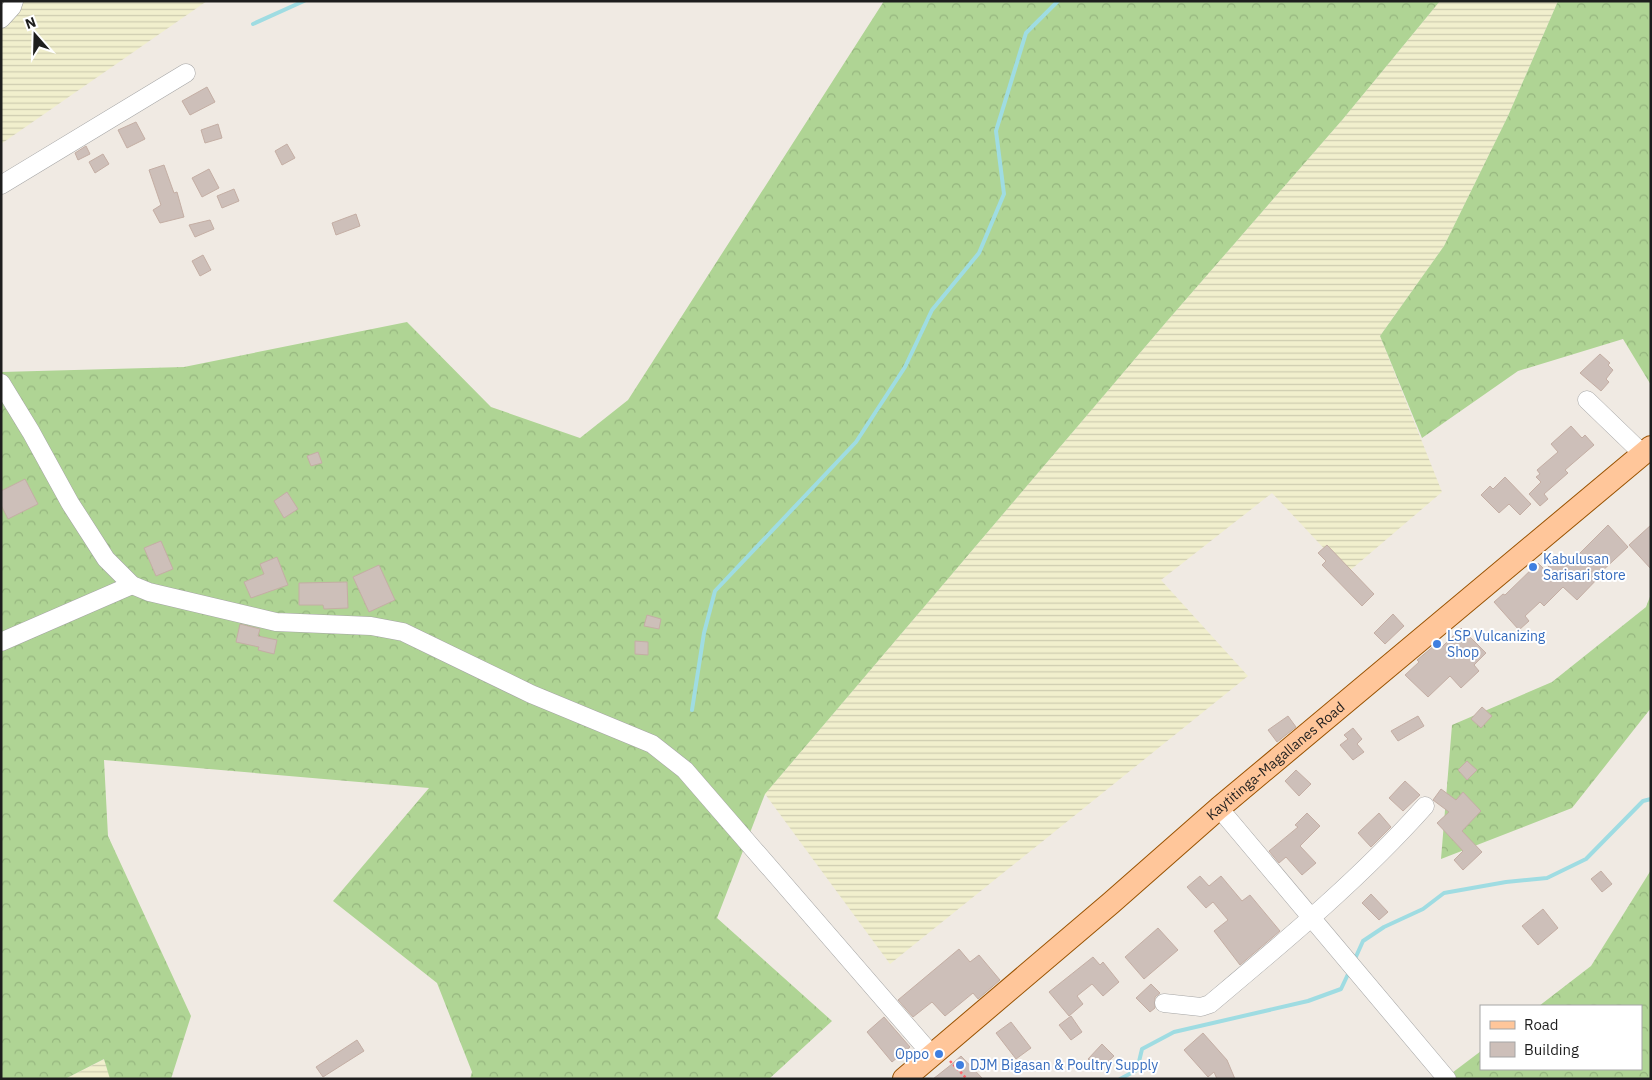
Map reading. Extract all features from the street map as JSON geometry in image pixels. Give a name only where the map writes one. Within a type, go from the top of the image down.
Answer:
[{"type":"main road","name":"Kaytitinga-Magallanes Road","points":[[904,1079],[1111,904],[1219,808],[1647,450]]},
{"type":"street","points":[[1,19],[12,7],[14,1]]},
{"type":"street","points":[[1,185],[186,73]]},
{"type":"street","points":[[1,383],[89,534],[106,559],[132,585],[149,592],[276,622],[363,625],[403,632],[531,694],[652,744],[685,770],[936,1052]]},
{"type":"street","points":[[1587,400],[1647,450]]},
{"type":"street","points":[[1,642],[132,585]]},
{"type":"street","points":[[1164,1003],[1201,1007],[1210,1004],[1312,917],[1406,827],[1425,806]]},
{"type":"street","points":[[1219,808],[1447,1079]]},
{"type":"path","points":[[936,1052],[966,1079]]},
{"type":"shaded area","points":[[1,1],[207,1],[1,144]]},
{"type":"shaded area","points":[[1440,1],[1558,1],[1508,116],[1444,246],[1380,336],[1442,492],[1347,573],[1272,493],[1161,580],[1248,676],[890,964],[765,794],[1168,320],[1343,119]]},
{"type":"shaded area","points":[[105,1059],[110,1079],[65,1079]]},
{"type":"green space","points":[[884,1],[1440,1],[1343,119],[1168,320],[765,794],[717,918],[832,1021],[769,1079],[470,1079],[472,1072],[437,983],[333,901],[429,788],[104,760],[108,836],[191,1016],[171,1079],[110,1079],[104,1059],[65,1079],[1,1079],[1,372],[184,367],[407,322],[491,407],[580,438],[628,400]]},
{"type":"green space","points":[[1558,1],[1651,1],[1651,385],[1623,339],[1518,371],[1422,438],[1380,336],[1444,246],[1508,116]]},
{"type":"green space","points":[[1651,594],[1651,708],[1572,808],[1441,859],[1452,725],[1552,682],[1646,607]]},
{"type":"green space","points":[[1651,870],[1651,1079],[1444,1079],[1480,1052],[1480,1070],[1642,1070],[1642,1005],[1540,1005],[1591,966]]},
{"type":"building","points":[[207,87],[215,102],[190,115],[182,101]]},
{"type":"building","points":[[136,122],[145,139],[127,148],[118,130]]},
{"type":"building","points":[[218,124],[222,138],[205,143],[201,130]]},
{"type":"building","points":[[287,144],[295,158],[282,165],[275,151]]},
{"type":"building","points":[[86,146],[90,154],[78,160],[75,153]]},
{"type":"building","points":[[103,154],[109,164],[95,173],[89,162]]},
{"type":"building","points":[[164,165],[174,193],[177,192],[184,217],[160,223],[153,210],[161,205],[149,170]]},
{"type":"building","points":[[209,169],[219,188],[202,197],[192,178]]},
{"type":"building","points":[[234,189],[239,201],[222,208],[217,196]]},
{"type":"building","points":[[356,214],[360,226],[336,235],[332,223]]},
{"type":"building","points":[[210,220],[214,229],[195,237],[189,225]]},
{"type":"building","points":[[203,255],[211,270],[200,276],[192,261]]},
{"type":"building","points":[[1600,354],[1610,363],[1608,365],[1613,370],[1606,379],[1609,382],[1601,391],[1580,373]]},
{"type":"building","points":[[1571,426],[1582,438],[1585,435],[1594,445],[1565,470],[1568,473],[1544,494],[1548,499],[1540,506],[1529,494],[1541,482],[1536,477],[1540,474],[1537,470],[1558,452],[1551,444]]},
{"type":"building","points":[[318,452],[322,463],[311,466],[307,456]]},
{"type":"building","points":[[1505,477],[1531,504],[1520,515],[1509,504],[1499,513],[1481,495],[1490,486],[1493,489]]},
{"type":"building","points":[[25,479],[38,504],[8,519],[1,505],[1,491]]},
{"type":"building","points":[[287,492],[298,509],[284,518],[274,501]]},
{"type":"building","points":[[1608,525],[1628,547],[1600,573],[1602,574],[1577,600],[1563,587],[1544,606],[1540,602],[1525,616],[1529,621],[1519,630],[1494,602],[1503,594],[1505,595],[1538,563],[1545,570],[1562,553],[1571,562]]},
{"type":"building","points":[[1651,525],[1651,569],[1629,545]]},
{"type":"building","points":[[161,541],[173,569],[156,576],[144,548]]},
{"type":"building","points":[[1327,545],[1374,594],[1362,606],[1322,565],[1326,561],[1318,553]]},
{"type":"building","points":[[277,557],[288,585],[251,598],[244,582],[264,574],[260,564]]},
{"type":"building","points":[[379,565],[395,600],[369,612],[353,577]]},
{"type":"building","points":[[347,582],[348,608],[324,609],[323,605],[299,605],[299,583]]},
{"type":"building","points":[[1393,614],[1404,626],[1385,644],[1374,633]]},
{"type":"building","points":[[647,615],[661,619],[659,629],[644,626]]},
{"type":"building","points":[[240,624],[260,629],[258,636],[277,640],[274,654],[258,650],[259,647],[236,642]]},
{"type":"building","points":[[1461,628],[1486,653],[1474,665],[1479,671],[1461,688],[1450,676],[1428,697],[1405,675],[1419,662],[1417,660],[1435,645],[1439,650]]},
{"type":"building","points":[[635,641],[648,642],[648,655],[635,654]]},
{"type":"building","points":[[1482,707],[1492,716],[1481,728],[1471,719]]},
{"type":"building","points":[[1288,716],[1296,727],[1277,742],[1268,730]]},
{"type":"building","points":[[1418,716],[1424,726],[1398,741],[1391,731]]},
{"type":"building","points":[[1353,728],[1362,739],[1357,744],[1364,752],[1353,760],[1340,745],[1348,739],[1344,735]]},
{"type":"building","points":[[1467,761],[1477,770],[1467,780],[1458,770]]},
{"type":"building","points":[[1296,770],[1311,784],[1299,796],[1285,781]]},
{"type":"building","points":[[1405,781],[1420,795],[1403,811],[1389,798]]},
{"type":"building","points":[[1441,789],[1456,800],[1463,792],[1481,811],[1462,831],[1482,852],[1463,870],[1454,860],[1463,851],[1437,823],[1449,812],[1433,800]]},
{"type":"building","points":[[1307,813],[1320,826],[1300,846],[1316,863],[1302,875],[1286,857],[1279,863],[1269,851],[1298,827],[1295,825]]},
{"type":"building","points":[[1379,813],[1391,827],[1371,847],[1358,833]]},
{"type":"building","points":[[1601,871],[1612,884],[1602,892],[1591,879]]},
{"type":"building","points":[[1200,876],[1209,886],[1221,876],[1242,901],[1250,895],[1280,931],[1240,965],[1214,931],[1228,920],[1213,902],[1206,908],[1187,887]]},
{"type":"building","points":[[1371,894],[1388,912],[1379,920],[1362,903]]},
{"type":"building","points":[[1543,909],[1558,928],[1538,945],[1522,926]]},
{"type":"building","points":[[1158,928],[1178,950],[1144,979],[1125,957]]},
{"type":"building","points":[[959,949],[970,962],[979,955],[1000,980],[978,999],[973,993],[945,1016],[932,1002],[913,1017],[898,1000]]},
{"type":"building","points":[[1093,957],[1100,965],[1103,962],[1119,982],[1103,996],[1092,984],[1077,996],[1083,1004],[1069,1016],[1049,992]]},
{"type":"building","points":[[1151,984],[1160,993],[1155,997],[1155,1008],[1150,1012],[1136,998]]},
{"type":"building","points":[[1071,1016],[1082,1032],[1071,1040],[1059,1025]]},
{"type":"building","points":[[884,1017],[910,1047],[892,1062],[867,1032]]},
{"type":"building","points":[[1011,1022],[1031,1048],[1016,1059],[996,1033]]},
{"type":"building","points":[[1203,1033],[1227,1060],[1235,1079],[1217,1079],[1214,1072],[1208,1077],[1184,1050]]},
{"type":"building","points":[[357,1040],[364,1051],[323,1077],[316,1067]]},
{"type":"building","points":[[1102,1044],[1114,1056],[1099,1070],[1088,1059]]},
{"type":"building","points":[[961,1056],[983,1079],[933,1079],[952,1064]]},
{"type":"waterway","points":[[253,24],[304,1]]},
{"type":"waterway","points":[[692,710],[704,633],[715,591],[856,442],[905,367],[932,310],[979,253],[1004,194],[996,131],[1026,33],[1058,1]]},
{"type":"waterway","points":[[1354,961],[1363,941],[1384,927],[1423,909],[1444,893],[1506,882],[1547,878],[1586,859],[1643,801],[1651,799]]},
{"type":"waterway","points":[[1120,1079],[1137,1070],[1142,1049],[1174,1032],[1308,1001],[1341,989],[1350,970]]},
{"type":"place","name":"Kabulusan Sarisari store","points":[[1533,567]]},
{"type":"place","name":"LSP Vulcanizing Shop","points":[[1437,644]]},
{"type":"place","name":"Oppo","points":[[939,1054]]},
{"type":"place","name":"DJM Bigasan & Poultry Supply","points":[[960,1065]]}]
